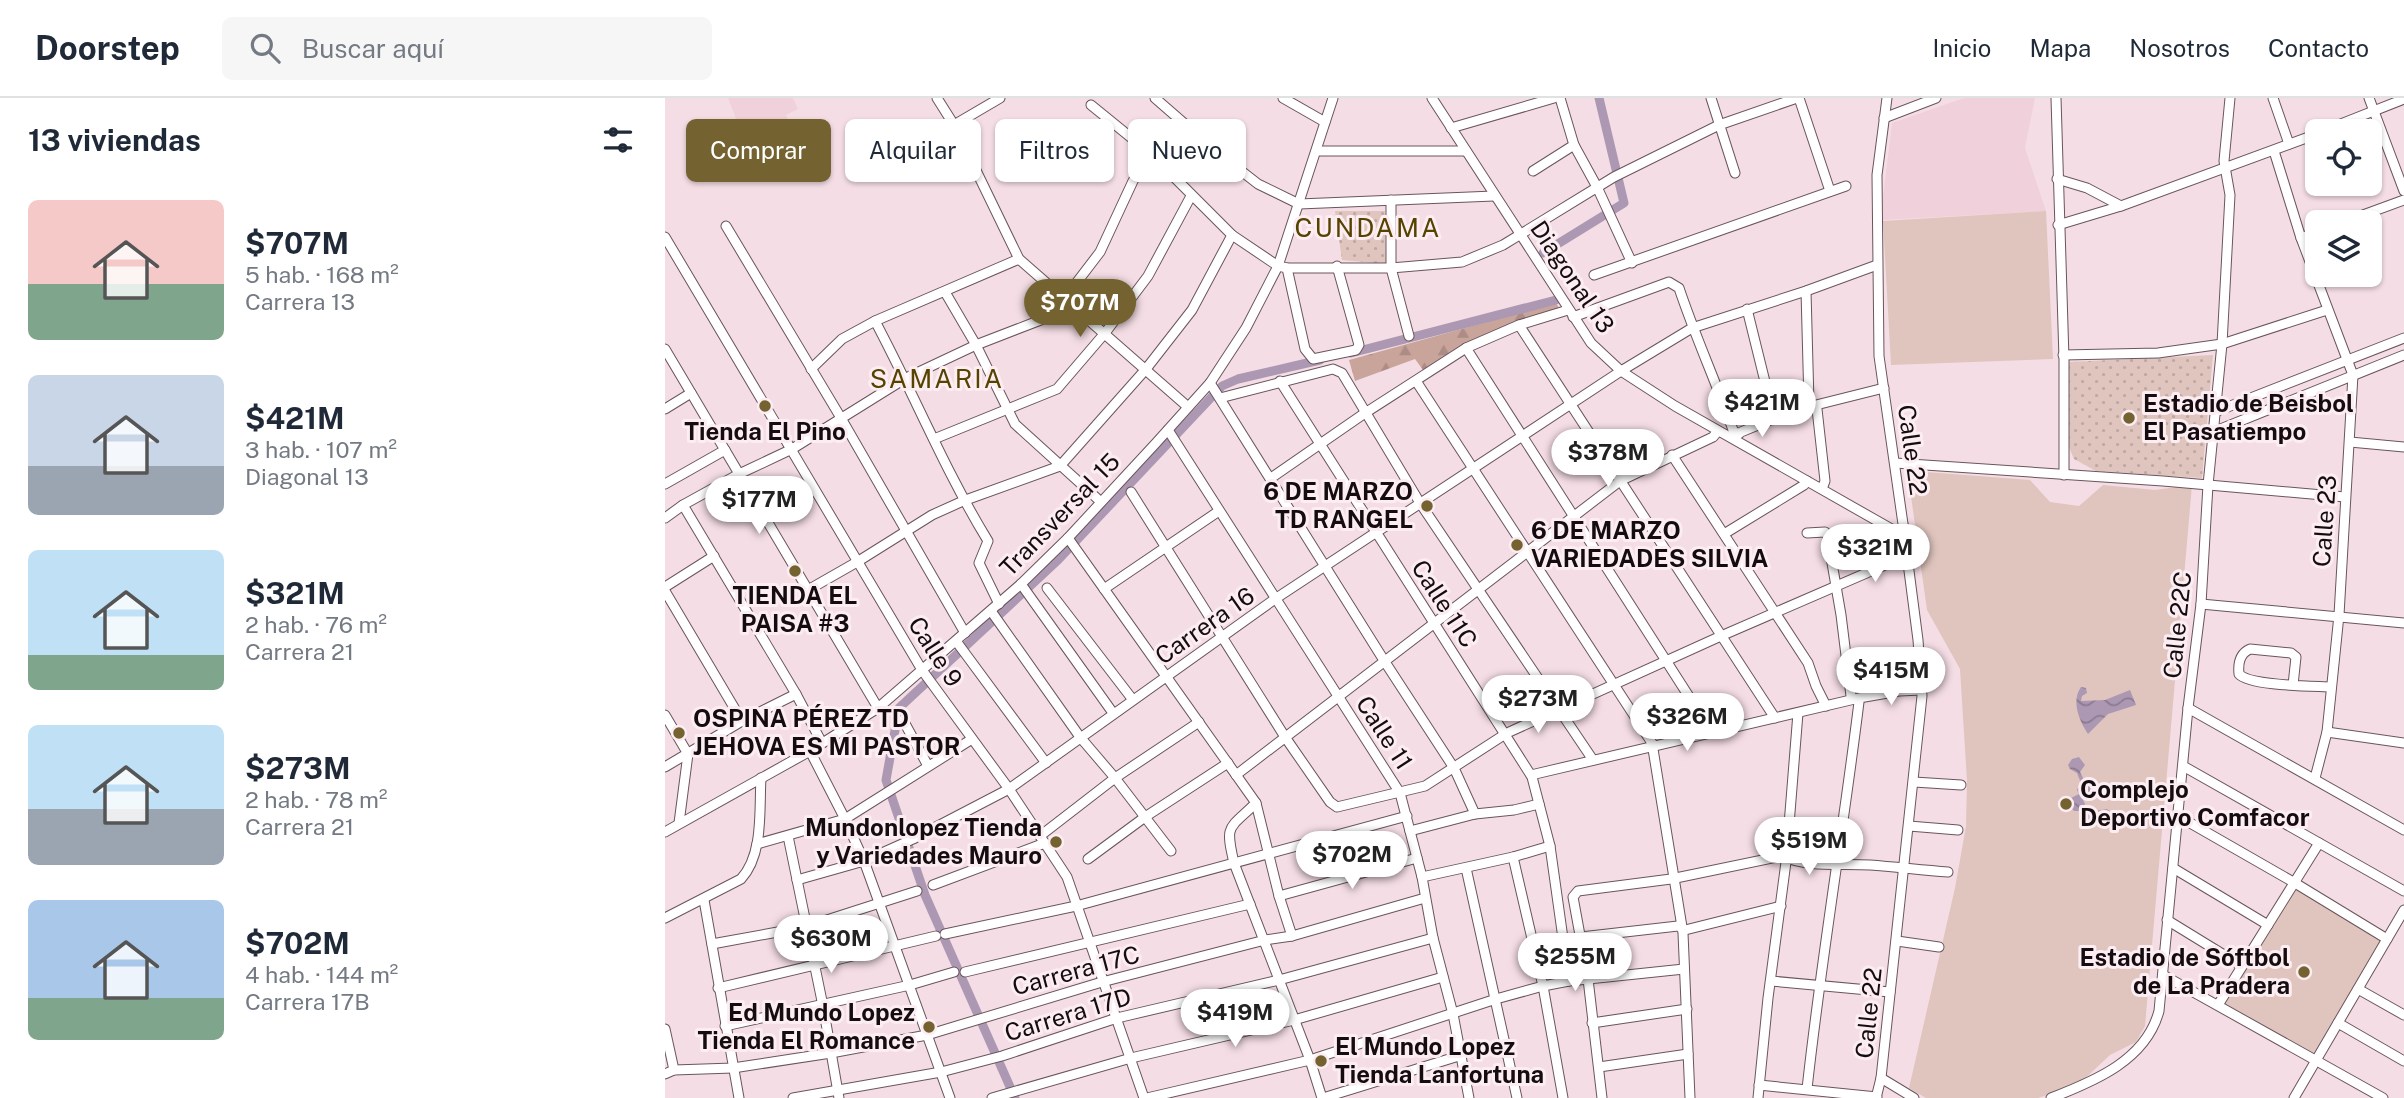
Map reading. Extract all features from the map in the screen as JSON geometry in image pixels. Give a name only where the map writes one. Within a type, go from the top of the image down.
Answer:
[{"type":"street","points":[[937,98],[950,119]]},
{"type":"street","points":[[964,119],[1000,98]]},
{"type":"street","points":[[1155,98],[1258,184],[1299,204],[1494,197]]},
{"type":"street","points":[[1283,98],[1325,122]]},
{"type":"street","name":"Transversal 15","points":[[665,832],[810,751],[878,708],[923,672],[961,647],[965,633],[994,616],[999,604],[1024,588],[1071,542],[1101,502],[1172,435],[1188,407],[1215,391],[1246,328],[1283,267],[1299,204],[1333,98]]},
{"type":"street","name":"Diagonal 13","points":[[1431,98],[1591,344],[1621,371],[1718,430],[1735,437],[1807,481],[1899,527],[1905,540]]},
{"type":"street","points":[[1451,128],[1554,98]]},
{"type":"street","points":[[1560,98],[1574,145],[1612,216],[1632,263]]},
{"type":"street","points":[[1711,98],[1735,173]]},
{"type":"street","points":[[1178,182],[1232,235],[1283,267],[1391,268],[1462,262],[1520,236],[1614,177],[1719,125],[1798,98],[1830,191]]},
{"type":"street","points":[[1884,118],[1936,98]]},
{"type":"street","points":[[2056,98],[2064,475]]},
{"type":"street","name":"Calle 22C","points":[[2051,1098],[2089,1083],[2129,1058],[2157,1018],[2201,604],[2208,485],[2222,344],[2229,195],[2224,161],[2230,98]]},
{"type":"street","points":[[2273,98],[2289,144]]},
{"type":"street","points":[[2369,98],[2404,191]]},
{"type":"street","name":"Calle 22","points":[[1887,99],[1877,175],[1879,356],[1895,463],[1899,527]]},
{"type":"street","points":[[2356,119],[2404,99]]},
{"type":"street","points":[[1091,105],[1128,135]]},
{"type":"street","points":[[2058,225],[2121,206],[2305,138]]},
{"type":"street","points":[[1533,171],[1574,145]]},
{"type":"street","points":[[1317,151],[1466,151]]},
{"type":"street","name":"Calle 23","points":[[2274,151],[2301,238],[2353,375],[2339,615],[2327,732],[2315,778]]},
{"type":"street","points":[[2057,179],[2087,188],[2121,206]]},
{"type":"street","points":[[981,181],[1019,259],[1188,407]]},
{"type":"street","points":[[665,518],[739,474],[792,449],[906,378],[976,345],[1051,316],[1100,252],[1133,182]]},
{"type":"street","points":[[1594,275],[1846,186]]},
{"type":"street","points":[[934,439],[1057,389],[1105,333],[1148,276],[1191,196]]},
{"type":"street","points":[[1391,200],[1391,268],[1409,336]]},
{"type":"street","points":[[2377,210],[2404,200]]},
{"type":"street","points":[[726,226],[965,633]]},
{"type":"street","points":[[808,590],[932,515],[963,500],[1059,466],[1146,369],[1192,310],[1232,235]]},
{"type":"street","points":[[2301,238],[2305,236]]},
{"type":"street","name":"Calle 9","points":[[665,237],[923,672],[1009,789],[1067,877],[1088,942],[1146,1098]]},
{"type":"street","points":[[811,369],[842,340],[875,321],[1019,259]]},
{"type":"street","name":"Carrera 16","points":[[797,880],[864,861],[1009,789],[1275,599],[1326,568],[1621,371],[1692,328],[1806,291],[1877,264]]},
{"type":"street","points":[[1283,267],[1305,349],[1313,359],[1356,350],[1358,347],[1337,266]]},
{"type":"street","points":[[1271,478],[1466,348],[1519,325],[1571,314],[1669,282],[1679,288],[1735,437],[1774,418],[1884,388]]},
{"type":"street","points":[[1806,291],[1809,402],[1817,409],[1825,481],[1822,489]]},
{"type":"street","points":[[945,292],[976,345],[1015,424],[1101,502]]},
{"type":"street","points":[[1747,309],[1774,418]]},
{"type":"street","points":[[2063,355],[2158,353],[2222,344],[2327,310]]},
{"type":"street","points":[[875,321],[906,378],[963,500],[988,541],[979,563],[999,604]]},
{"type":"street","points":[[1519,325],[1775,718]]},
{"type":"street","points":[[2215,412],[2404,338]]},
{"type":"street","points":[[1466,348],[1711,731]]},
{"type":"street","points":[[665,349],[878,708]]},
{"type":"street","points":[[2213,432],[2404,355]]},
{"type":"street","points":[[1475,814],[1454,768],[1215,391],[1333,369],[1342,373],[1420,503],[1593,760]]},
{"type":"street","name":"Calle 11C","points":[[1280,381],[1531,775],[1551,846],[1569,981]]},
{"type":"street","points":[[1416,381],[1653,746],[1682,928],[1690,1098]]},
{"type":"street","points":[[665,409],[691,393]]},
{"type":"street","points":[[1236,775],[1620,481],[1713,437],[1718,430]]},
{"type":"street","name":"Calle 11","points":[[1172,435],[1400,793],[1453,1014],[1468,1098]]},
{"type":"street","points":[[2350,442],[2404,447]]},
{"type":"street","points":[[665,484],[725,450]]},
{"type":"street","points":[[1672,455],[1808,663],[1826,706]]},
{"type":"street","points":[[1895,463],[2345,497]]},
{"type":"street","points":[[1724,534],[1807,481]]},
{"type":"street","points":[[1131,492],[1285,737],[1334,806],[1425,786],[1504,735],[1835,585],[1908,555]]},
{"type":"street","points":[[683,505],[796,694],[822,743]]},
{"type":"street","points":[[1104,589],[1219,511]]},
{"type":"street","points":[[1807,533],[1827,534],[1851,696],[1859,702],[1807,1089]]},
{"type":"street","name":"Calle 22","points":[[1876,1097],[1881,1077],[1897,941],[1922,690],[1905,540]]},
{"type":"street","points":[[1071,542],[1256,803],[1292,936]]},
{"type":"street","points":[[714,556],[665,589],[742,722]]},
{"type":"street","points":[[1024,588],[1113,713]]},
{"type":"street","points":[[1047,589],[1132,700]]},
{"type":"street","points":[[2201,604],[2404,623]]},
{"type":"street","points":[[994,616],[1080,737],[1171,851]]},
{"type":"street","points":[[961,647],[1046,763]]},
{"type":"street","points":[[2293,685],[2296,657],[2291,653],[2250,649],[2241,656],[2238,665],[2243,679],[2293,685],[2332,687]]},
{"type":"street","points":[[1531,775],[1878,694],[1922,690]]},
{"type":"street","points":[[665,767],[796,694]]},
{"type":"street","points":[[2188,708],[2404,830]]},
{"type":"street","points":[[1758,1093],[1781,906],[1798,713]]},
{"type":"street","points":[[665,715],[688,754],[679,823]]},
{"type":"street","points":[[903,720],[928,766]]},
{"type":"street","points":[[933,886],[1042,840],[1115,778],[1199,722]]},
{"type":"street","points":[[2327,732],[2404,744]]},
{"type":"street","points":[[757,845],[845,819],[972,739]]},
{"type":"street","points":[[810,751],[864,861],[950,1098]]},
{"type":"street","points":[[1088,859],[1145,817],[1228,763]]},
{"type":"street","points":[[2183,766],[2404,891]]},
{"type":"street","points":[[665,918],[741,879],[749,870],[757,845],[761,778]]},
{"type":"street","points":[[1913,782],[1961,785]]},
{"type":"street","points":[[1256,803],[1228,832],[1234,863],[1322,1098],[1461,1055]]},
{"type":"street","points":[[1411,831],[1475,814],[1539,804]]},
{"type":"street","points":[[718,988],[1076,906],[1407,816]]},
{"type":"street","points":[[2178,816],[2387,939]]},
{"type":"street","points":[[1909,826],[1958,830]]},
{"type":"street","points":[[788,836],[838,1094]]},
{"type":"street","points":[[2218,1005],[2319,843]]},
{"type":"street","points":[[1422,877],[1551,846]]},
{"type":"street","points":[[1602,1098],[1588,979],[1573,897],[1578,891],[1674,879],[1782,856],[1838,864],[1948,872]]},
{"type":"street","points":[[1513,857],[1543,986],[1563,1098]]},
{"type":"street","points":[[1279,896],[1417,858]]},
{"type":"street","points":[[1466,868],[1517,1098]]},
{"type":"street","points":[[2173,868],[2268,925]]},
{"type":"street","points":[[712,944],[805,927],[917,891]]},
{"type":"street","name":"Carrera 17C","points":[[669,1072],[733,1068],[927,1035],[1103,982],[1265,940],[1292,936],[1426,898]]},
{"type":"street","points":[[704,900],[739,1098]]},
{"type":"street","points":[[725,1026],[823,1006],[1250,904]]},
{"type":"street","points":[[1581,937],[1678,926],[1685,930],[1781,906]]},
{"type":"street","points":[[2294,1098],[2404,910]]},
{"type":"street","points":[[2167,920],[2242,966]]},
{"type":"street","name":"Carrera 17D","points":[[793,1098],[838,1094],[941,1072],[999,1057],[1117,1018],[1279,980],[1433,938]]},
{"type":"street","points":[[1897,941],[1939,947]]},
{"type":"street","points":[[1146,1098],[1310,1060],[1543,986],[1684,969]]},
{"type":"street","points":[[2163,975],[2383,1098]]},
{"type":"street","points":[[992,1098],[1131,1058],[1294,1020],[1443,977]]},
{"type":"street","points":[[1771,981],[1890,992]]},
{"type":"street","points":[[2358,989],[2404,1015]]},
{"type":"street","points":[[1592,1024],[1687,1009]]},
{"type":"street","points":[[2338,1023],[2404,1061]]},
{"type":"street","points":[[665,1029],[669,1072]]},
{"type":"street","points":[[1599,1067],[1688,1054]]},
{"type":"street","points":[[1881,1077],[1914,1098]]},
{"type":"street","points":[[1745,1098],[1758,1093],[1807,1089],[1876,1097]]},
{"type":"shaded area","points":[[728,98],[793,98],[798,109],[786,115],[788,119],[736,119]]},
{"type":"shaded area","points":[[1964,98],[2035,98],[2025,148],[2046,211],[1883,220],[1883,197],[1892,123]]},
{"type":"shaded area","points":[[1335,211],[1385,211],[1386,264],[1342,260]]},
{"type":"shaded area","points":[[2046,211],[2053,359],[1891,365],[1883,221]]},
{"type":"shaded area","points":[[2213,355],[2202,478],[2096,471],[2074,459],[2068,445],[2069,362]]},
{"type":"shaded area","name":"Complejo Deportivo Comfacor","points":[[1913,471],[2030,480],[2050,502],[2079,506],[2103,485],[2155,490],[2192,485],[2145,1026],[2136,1042],[2110,1055],[2078,1085],[2038,1098],[1926,1098],[1909,1088],[1955,888],[1966,826],[1967,781],[1960,669],[1927,610],[1908,475]]},
{"type":"shaded area","name":"Estadio de Sóftbol de La Pradera","points":[[2295,883],[2387,939],[2316,1060],[2218,1005]]},
{"type":"green space","points":[[1556,303],[1559,308],[1489,335],[1423,370],[1415,359],[1355,381],[1349,360]]},
{"type":"water","points":[[2081,687],[2086,688],[2087,693],[2082,696],[2081,701],[2105,700],[2130,690],[2136,705],[2108,714],[2088,734],[2076,704]]},
{"type":"water","points":[[2079,757],[2085,765],[2080,772],[2085,782],[2092,786],[2089,794],[2081,796],[2085,804],[2083,808],[2090,812],[2107,809],[2111,812],[2113,820],[2105,827],[2096,824],[2087,828],[2080,821],[2079,811],[2074,811],[2068,804],[2069,799],[2079,794],[2077,790],[2081,783],[2077,773],[2068,765],[2072,759]]},
{"type":"waterway","points":[[1543,253],[1624,203],[1599,98]]},
{"type":"waterway","points":[[1351,353],[1556,300]]},
{"type":"waterway","points":[[1015,1098],[925,895],[886,780],[899,708],[1058,560],[1222,386],[1238,379],[1320,360]]},
{"type":"place","name":"Tienda El Pino","points":[[765,406]]},
{"type":"place","name":"Estadio de Beisbol El Pasatiempo","points":[[2129,418]]},
{"type":"place","name":"6 DE MARZO TD RANGEL","points":[[1427,506]]},
{"type":"place","name":"6 DE MARZO VARIEDADES SILVIA","points":[[1517,545]]},
{"type":"place","name":"TIENDA EL PAISA #3","points":[[795,571]]},
{"type":"place","name":"OSPINA PÉREZ TD JEHOVA ES MI PASTOR","points":[[679,733]]},
{"type":"place","name":"Complejo Deportivo Comfacor","points":[[2066,804]]},
{"type":"place","name":"Mundonlopez Tienda y Variedades Mauro","points":[[1056,842]]},
{"type":"place","name":"Estadio de Sóftbol de La Pradera","points":[[2304,972]]},
{"type":"place","name":"Ed Mundo Lopez Tienda El Romance","points":[[929,1027]]},
{"type":"place","name":"El Mundo Lopez Tienda Lanfortuna","points":[[1321,1061]]},
{"type":"district","name":"CUNDAMA","points":[[1368,228]]},
{"type":"district","name":"SAMARIA","points":[[937,379]]}]
